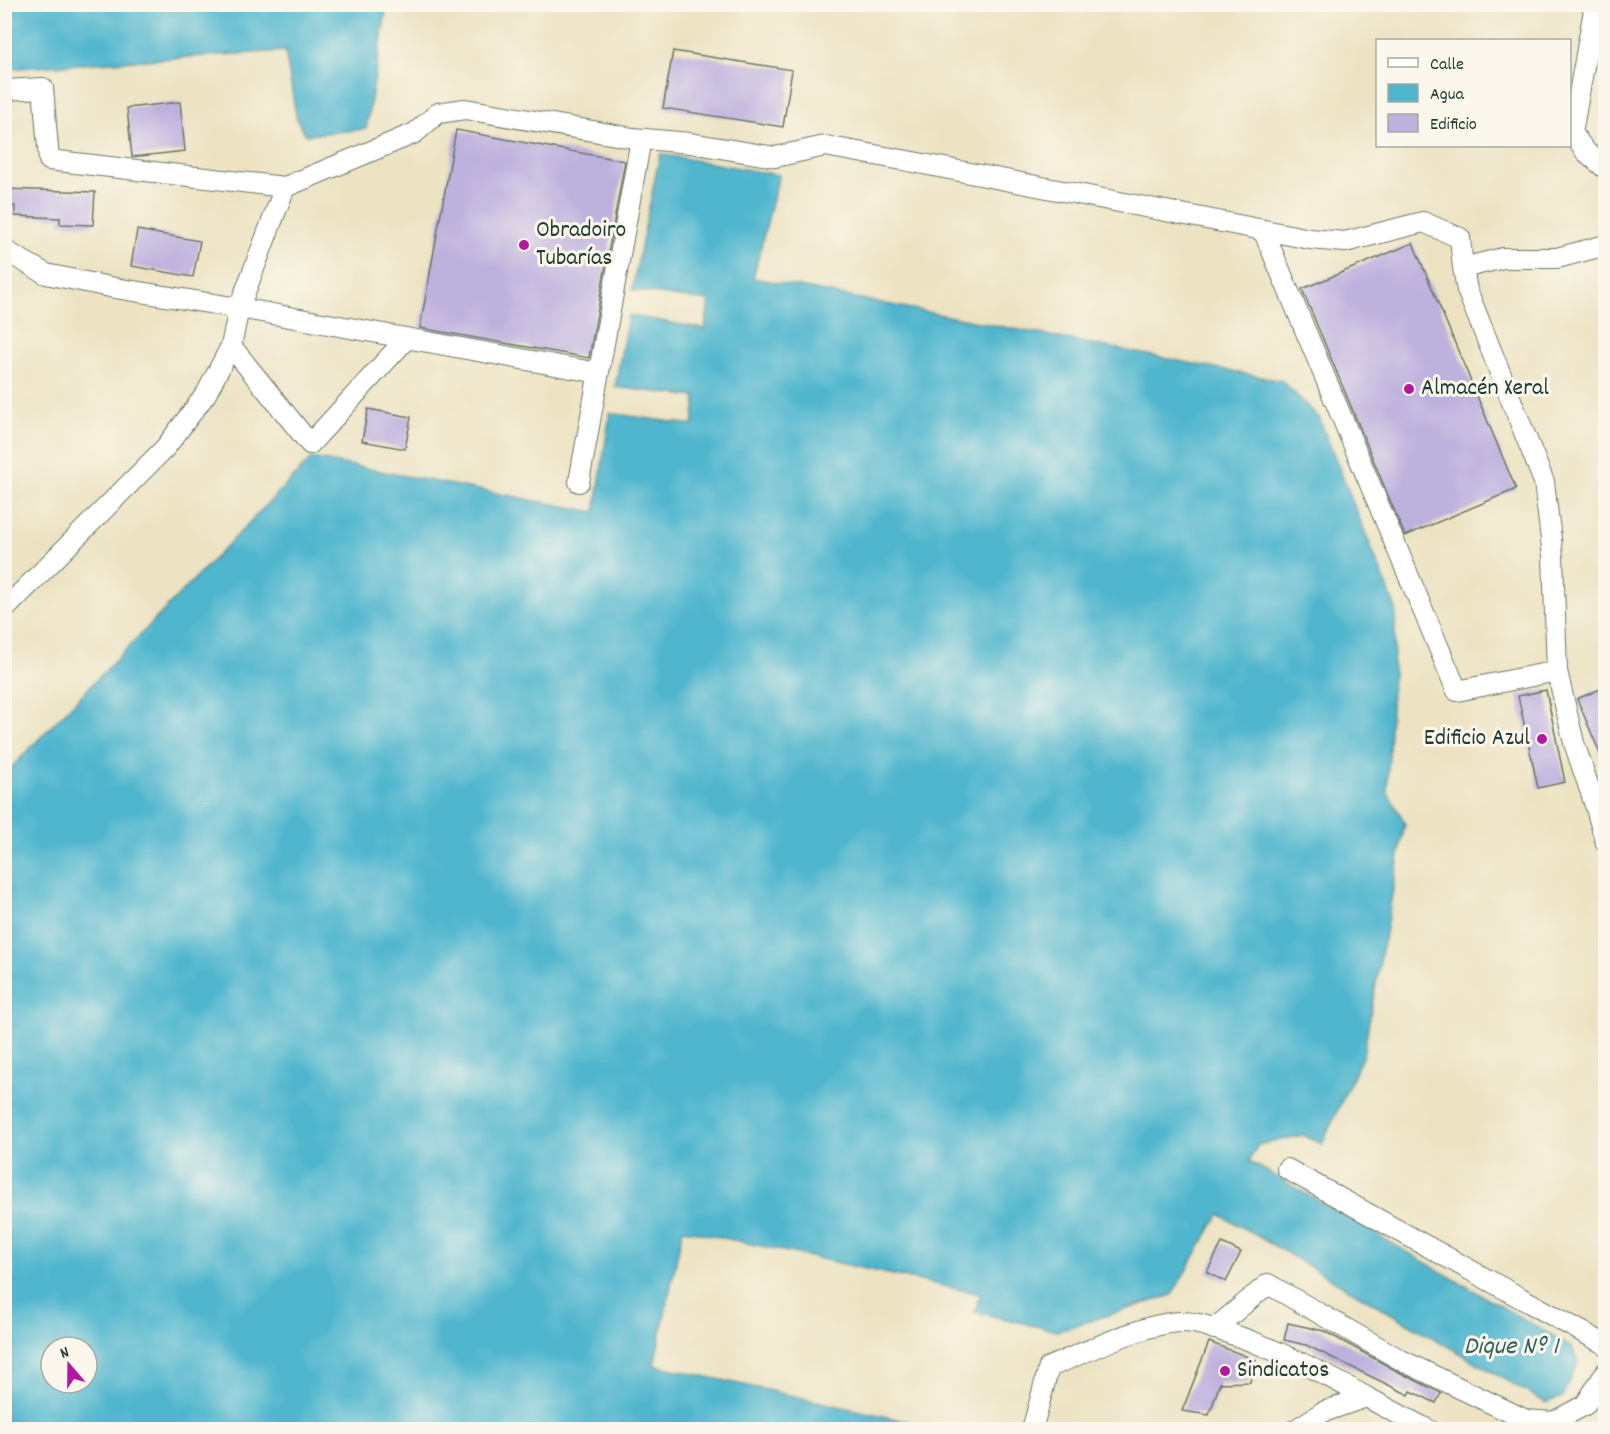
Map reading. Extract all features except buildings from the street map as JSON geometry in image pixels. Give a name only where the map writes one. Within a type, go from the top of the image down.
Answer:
[{"type":"street","points":[[1596,4],[1572,133],[1586,152],[1605,169]]},
{"type":"street","points":[[4,90],[43,88],[49,160],[285,187],[415,133],[438,113],[465,110],[641,139],[690,143],[775,157],[825,146],[909,160],[1310,239],[1344,242],[1424,222],[1460,238],[1467,290],[1544,482],[1553,556],[1557,671],[1574,743],[1600,803],[1605,843]]},
{"type":"street","points":[[579,482],[641,139]]},
{"type":"street","points":[[4,610],[165,448],[206,394],[231,346],[239,308],[285,187]]},
{"type":"street","points":[[1263,230],[1457,691],[1557,671]]},
{"type":"street","points":[[1463,268],[1503,258],[1557,258],[1605,245]]},
{"type":"street","points":[[4,250],[46,274],[599,374]]},
{"type":"street","points":[[231,346],[310,444],[407,338]]},
{"type":"street","points":[[1287,1169],[1605,1345]]},
{"type":"street","points":[[1214,1329],[1268,1284],[1401,1360],[1526,1420],[1553,1422],[1586,1405],[1605,1372]]},
{"type":"street","points":[[1032,1430],[1049,1367],[1148,1327],[1183,1322],[1251,1341],[1300,1361],[1429,1430]]},
{"type":"street","points":[[1295,1430],[1323,1412],[1366,1397]]},
{"type":"water","points":[[5,4],[387,5],[366,129],[306,135],[297,120],[285,51],[5,69]]},
{"type":"water","name":"Dique Nº 1","points":[[660,154],[779,175],[753,278],[1282,381],[1319,418],[1396,609],[1387,791],[1405,823],[1363,1055],[1322,1144],[1303,1135],[1258,1145],[1249,1161],[1572,1347],[1578,1363],[1562,1397],[1546,1403],[1219,1214],[1172,1295],[1057,1331],[975,1312],[980,1294],[683,1229],[654,1365],[942,1429],[5,1429],[5,774],[312,458],[595,512],[610,413],[693,425],[696,397],[615,387],[628,315],[705,329],[709,301],[632,290]]},
{"type":"place","name":"Obradoiro Tubarías","points":[[524,245]]},
{"type":"place","name":"Almacén Xeral","points":[[1409,389]]},
{"type":"place","name":"Edificio Azul","points":[[1542,739]]},
{"type":"place","name":"Sindicatos","points":[[1225,1371]]}]
